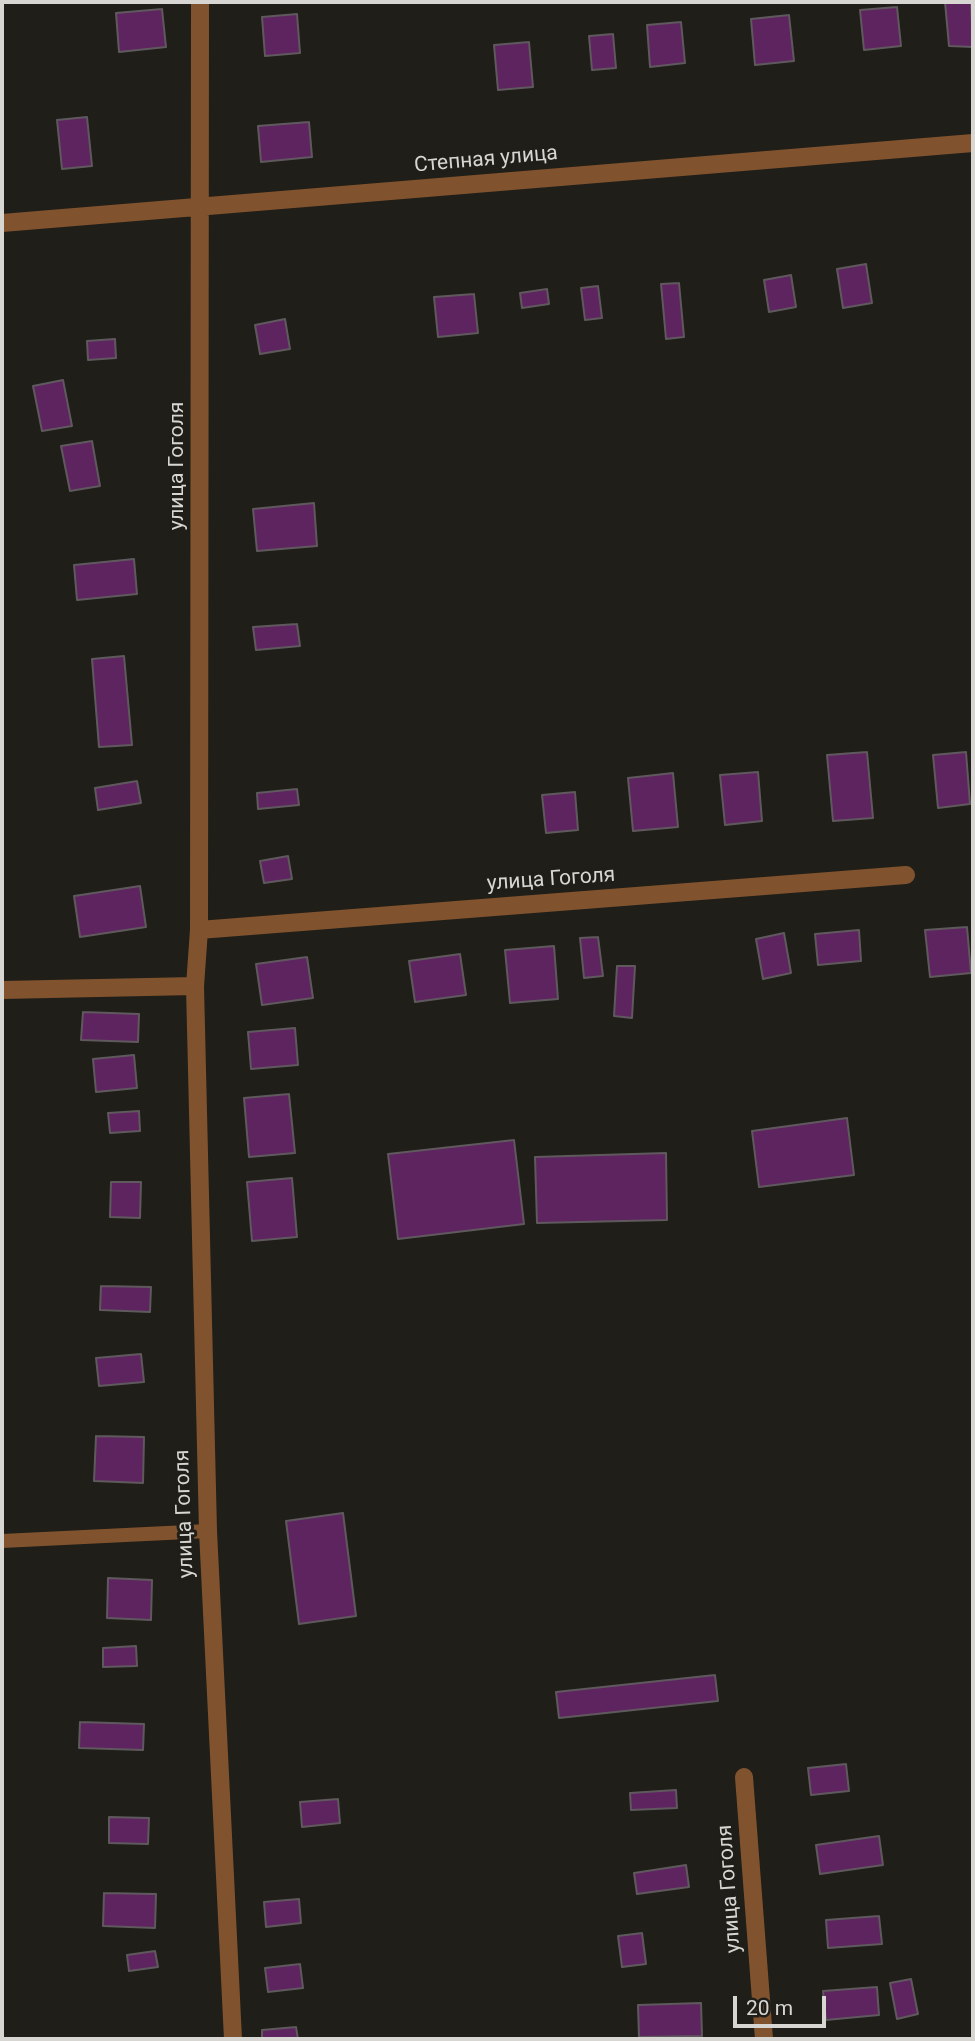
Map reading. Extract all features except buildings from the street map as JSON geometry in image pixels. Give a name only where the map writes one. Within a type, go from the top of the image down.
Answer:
[{"type":"street","name":"улица Гоголя","points":[[200,2],[199,930],[195,986],[208,1531],[233,2039]]},
{"type":"street","name":"Степная улица","points":[[2,223],[973,143]]},
{"type":"street","name":"улица Гоголя","points":[[199,930],[906,875]]},
{"type":"street","points":[[2,990],[195,986]]},
{"type":"street","name":"улица Гоголя","points":[[744,1777],[764,2039]]},
{"type":"lane","points":[[2,1541],[208,1531]]}]
